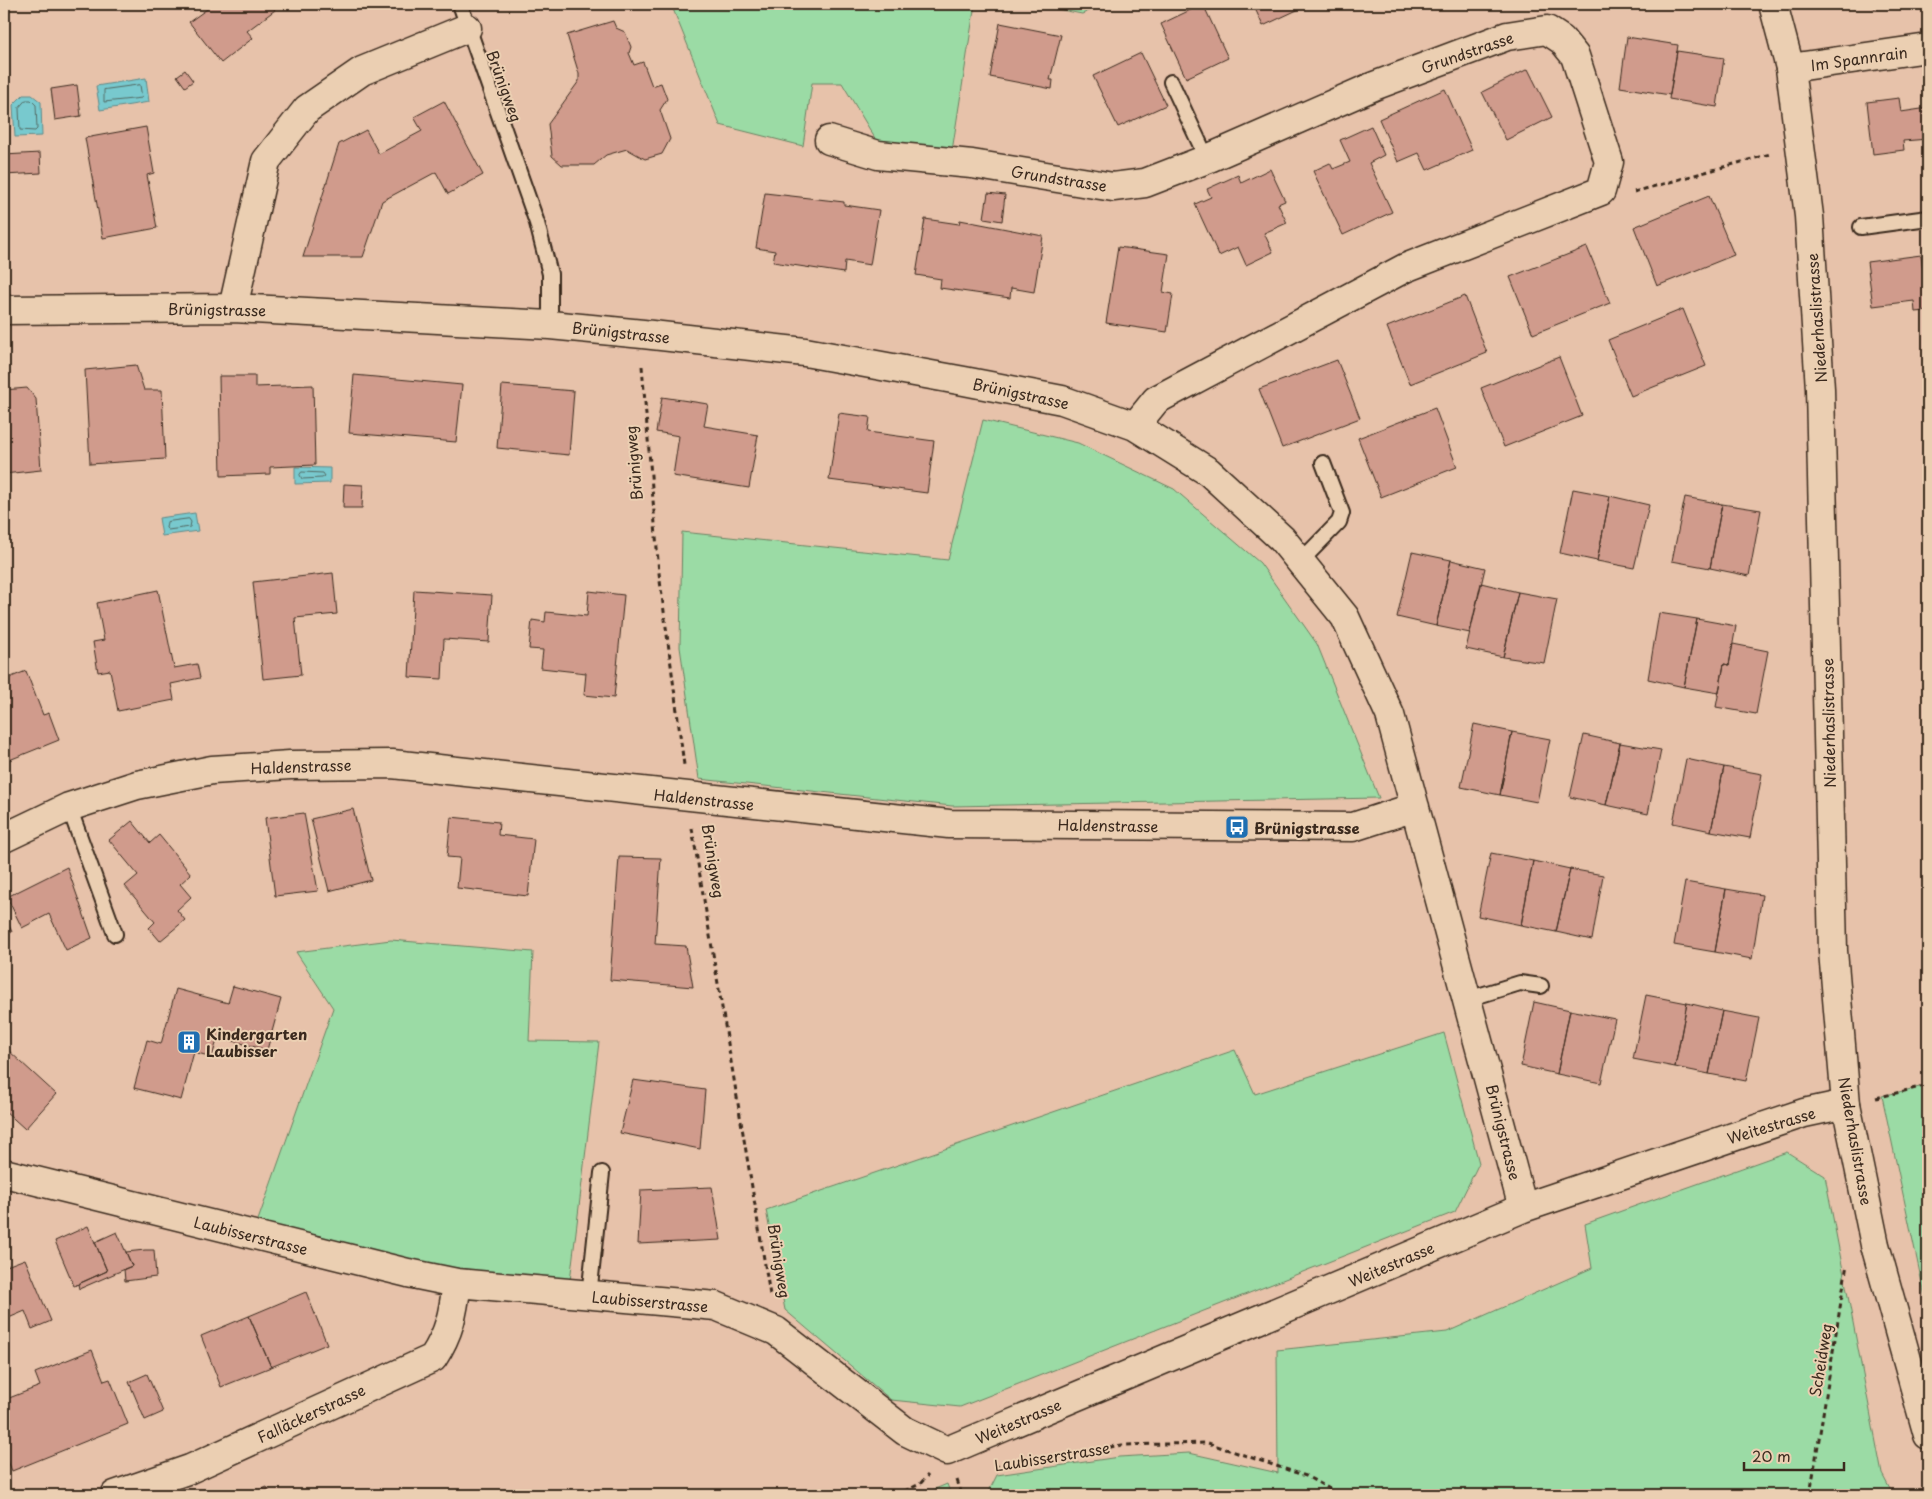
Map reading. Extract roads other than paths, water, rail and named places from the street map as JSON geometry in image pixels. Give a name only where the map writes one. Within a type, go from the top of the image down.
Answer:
[{"type":"street","name":"Niederhaslistrasse","points":[[1773,4],[1790,68],[1809,216],[1820,389],[1833,952],[1846,1104],[1874,1245],[1928,1434]]},
{"type":"street","points":[[234,308],[266,161],[307,109],[362,71],[464,16]]},
{"type":"street","name":"Grundstrasse","points":[[829,140],[878,155],[972,164],[1113,187],[1145,183],[1207,159],[1392,79],[1507,36],[1547,30],[1562,40],[1575,56],[1609,162],[1601,191],[1445,250],[1364,288],[1156,400],[1135,426]]},
{"type":"street","name":"Im Spannrain","points":[[1790,68],[1928,48]]},
{"type":"street","name":"Brünigstrasse","points":[[4,310],[234,308],[550,325],[643,334],[806,352],[964,381],[1062,400],[1135,426],[1209,472],[1282,539],[1345,617],[1390,715],[1524,1208]]},
{"type":"street","name":"Haldenstrasse","points":[[4,838],[69,807],[138,784],[212,770],[290,765],[392,764],[949,824],[1353,827],[1414,807]]},
{"type":"street","name":"Weitestrasse","points":[[947,1451],[1524,1208],[1804,1113],[1846,1104]]},
{"type":"street","name":"Laubisserstrasse","points":[[4,1173],[398,1271],[457,1283],[716,1306],[776,1330],[906,1431],[947,1451]]},
{"type":"street","name":"Falläckerstrasse","points":[[114,1495],[190,1469],[433,1358],[446,1338],[454,1312],[457,1283]]},
{"type":"lane","name":"Brünigweg","points":[[464,16],[537,223],[550,274],[550,325]]},
{"type":"lane","points":[[1171,82],[1207,159]]},
{"type":"lane","points":[[1861,227],[1928,218]]},
{"type":"lane","points":[[1300,562],[1339,522],[1342,513],[1323,463]]},
{"type":"lane","points":[[69,807],[115,934]]},
{"type":"lane","points":[[1468,999],[1520,983],[1541,986]]},
{"type":"lane","points":[[589,1296],[602,1173]]},
{"type":"water","points":[[146,78],[149,102],[100,110],[96,86]]},
{"type":"water","points":[[23,95],[32,95],[41,102],[42,136],[15,137],[13,105]]},
{"type":"water","points":[[295,467],[330,468],[330,483],[295,484]]},
{"type":"water","points":[[195,513],[198,531],[162,536],[159,518]]},
{"type":"place","name":"Brünigstrasse","points":[[1237,827]]},
{"type":"place","name":"Kindergarten Laubisser","points":[[189,1042]]}]
